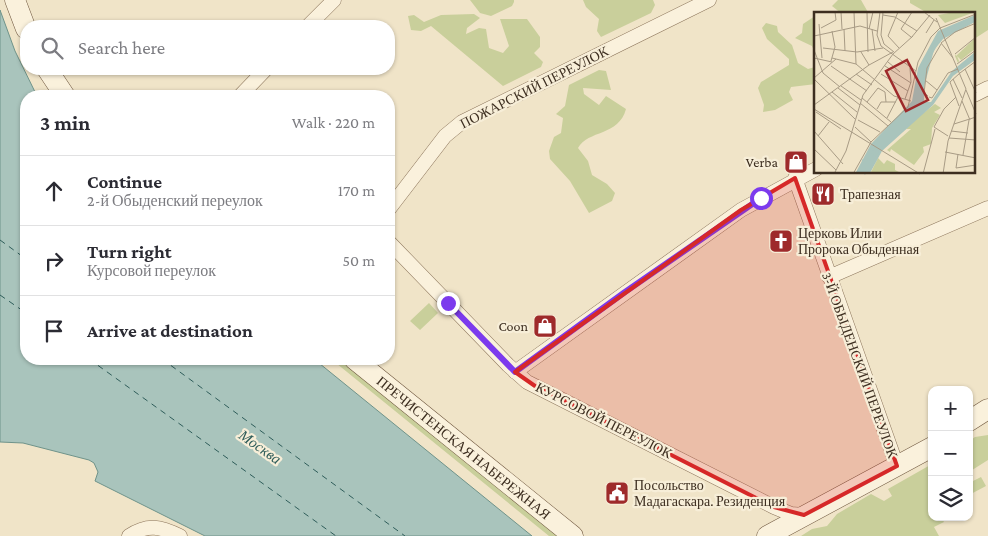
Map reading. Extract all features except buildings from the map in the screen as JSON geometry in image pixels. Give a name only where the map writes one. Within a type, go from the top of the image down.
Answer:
[{"type":"main road","points":[[15,0],[23,20]]},
{"type":"main road","points":[[51,75],[61,90]]},
{"type":"main road","name":"ПРЕЧИСТЕНСКАЯ НАБЕРЕЖНАЯ","points":[[361,365],[573,536]]},
{"type":"main road","points":[[973,419],[988,410]]},
{"type":"main road","points":[[973,428],[988,422]]},
{"type":"main road","points":[[767,536],[928,449]]},
{"type":"street","points":[[314,20],[334,0]]},
{"type":"street","name":"ПОЖАРСКИЙ ПЕРЕУЛОК","points":[[395,202],[445,136],[462,122],[709,0]]},
{"type":"street","points":[[247,90],[260,75]]},
{"type":"street","points":[[976,94],[988,88]]},
{"type":"street","points":[[515,372],[741,210],[795,178],[814,170]]},
{"type":"street","name":"3-Й ОБЫДЕНСКИЙ ПЕРЕУЛОК","points":[[795,178],[897,466]]},
{"type":"street","points":[[829,277],[988,208]]},
{"type":"street","name":"КУРСОВОЙ ПЕРЕУЛОК","points":[[395,248],[515,372],[535,386],[774,507],[791,514],[804,516]]},
{"type":"street","points":[[129,536],[145,528],[158,526],[180,536]]},
{"type":"highlighted area","points":[[795,178],[897,466],[804,515],[774,507],[535,386],[515,372],[741,210]]},
{"type":"green space","points":[[470,0],[514,0],[514,2],[512,6],[491,16],[480,13]]},
{"type":"green space","points":[[583,0],[653,0],[655,5],[651,13],[601,37],[597,31],[599,19],[586,7]]},
{"type":"green space","points":[[838,0],[861,0],[868,12],[840,12],[832,6]]},
{"type":"green space","points":[[910,0],[988,0],[988,30],[976,38],[976,12],[926,12],[910,3]]},
{"type":"green space","points":[[474,14],[480,18],[467,28],[466,34],[479,28],[486,29],[489,48],[503,53],[509,46],[500,19],[527,19],[540,37],[540,47],[534,53],[543,62],[541,67],[503,86],[431,26],[421,31],[411,30],[408,16],[414,15],[424,22],[441,15]]},
{"type":"green space","points":[[814,17],[814,51],[812,46],[795,38],[802,33],[803,24]]},
{"type":"green space","points":[[766,23],[777,26],[778,32],[792,45],[798,63],[808,69],[814,67],[814,84],[791,87],[789,92],[793,100],[775,110],[763,112],[764,105],[758,88],[761,82],[789,65],[789,59],[767,39],[762,28]]},
{"type":"green space","points":[[599,70],[606,71],[611,90],[583,88],[584,94],[599,105],[606,96],[626,109],[617,124],[589,138],[578,148],[588,161],[592,175],[607,184],[615,193],[612,201],[589,213],[570,181],[550,159],[549,151],[554,137],[561,133],[563,118],[556,114],[565,106],[569,85]]},
{"type":"green space","points":[[429,303],[438,313],[420,330],[410,321]]},
{"type":"green space","points":[[338,365],[348,365],[558,536],[549,536]]},
{"type":"green space","points":[[988,435],[988,460],[973,469],[973,438]]},
{"type":"green space","points":[[928,466],[928,521],[943,521],[934,527],[939,536],[801,536],[812,529],[827,526],[837,514],[871,494],[884,501],[892,496],[888,489]]},
{"type":"green space","points":[[981,477],[986,486],[973,493],[973,481]]},
{"type":"water","name":"Москва","points":[[0,10],[20,61],[20,75],[27,75],[34,90],[20,90],[20,365],[321,365],[532,536],[205,536],[95,481],[98,472],[94,463],[89,460],[23,443],[0,442]]},
{"type":"ferry route","points":[[0,240],[20,255]]},
{"type":"ferry route","points":[[0,295],[20,309]]},
{"type":"ferry route","points":[[97,365],[336,536]]},
{"type":"ferry route","points":[[170,365],[405,536]]},
{"type":"place","name":"Verba","points":[[796,162]]},
{"type":"place","name":"Трапезная","points":[[823,194]]},
{"type":"place","name":"Церковь Илии Пророка Обыденная","points":[[781,241]]},
{"type":"place","name":"Coon","points":[[545,326]]},
{"type":"place","name":"Посольство Мадагаскара. Резиденция","points":[[617,493]]},
{"type":"route","points":[[448,303],[515,372],[625,292],[741,210],[761,198]]}]
